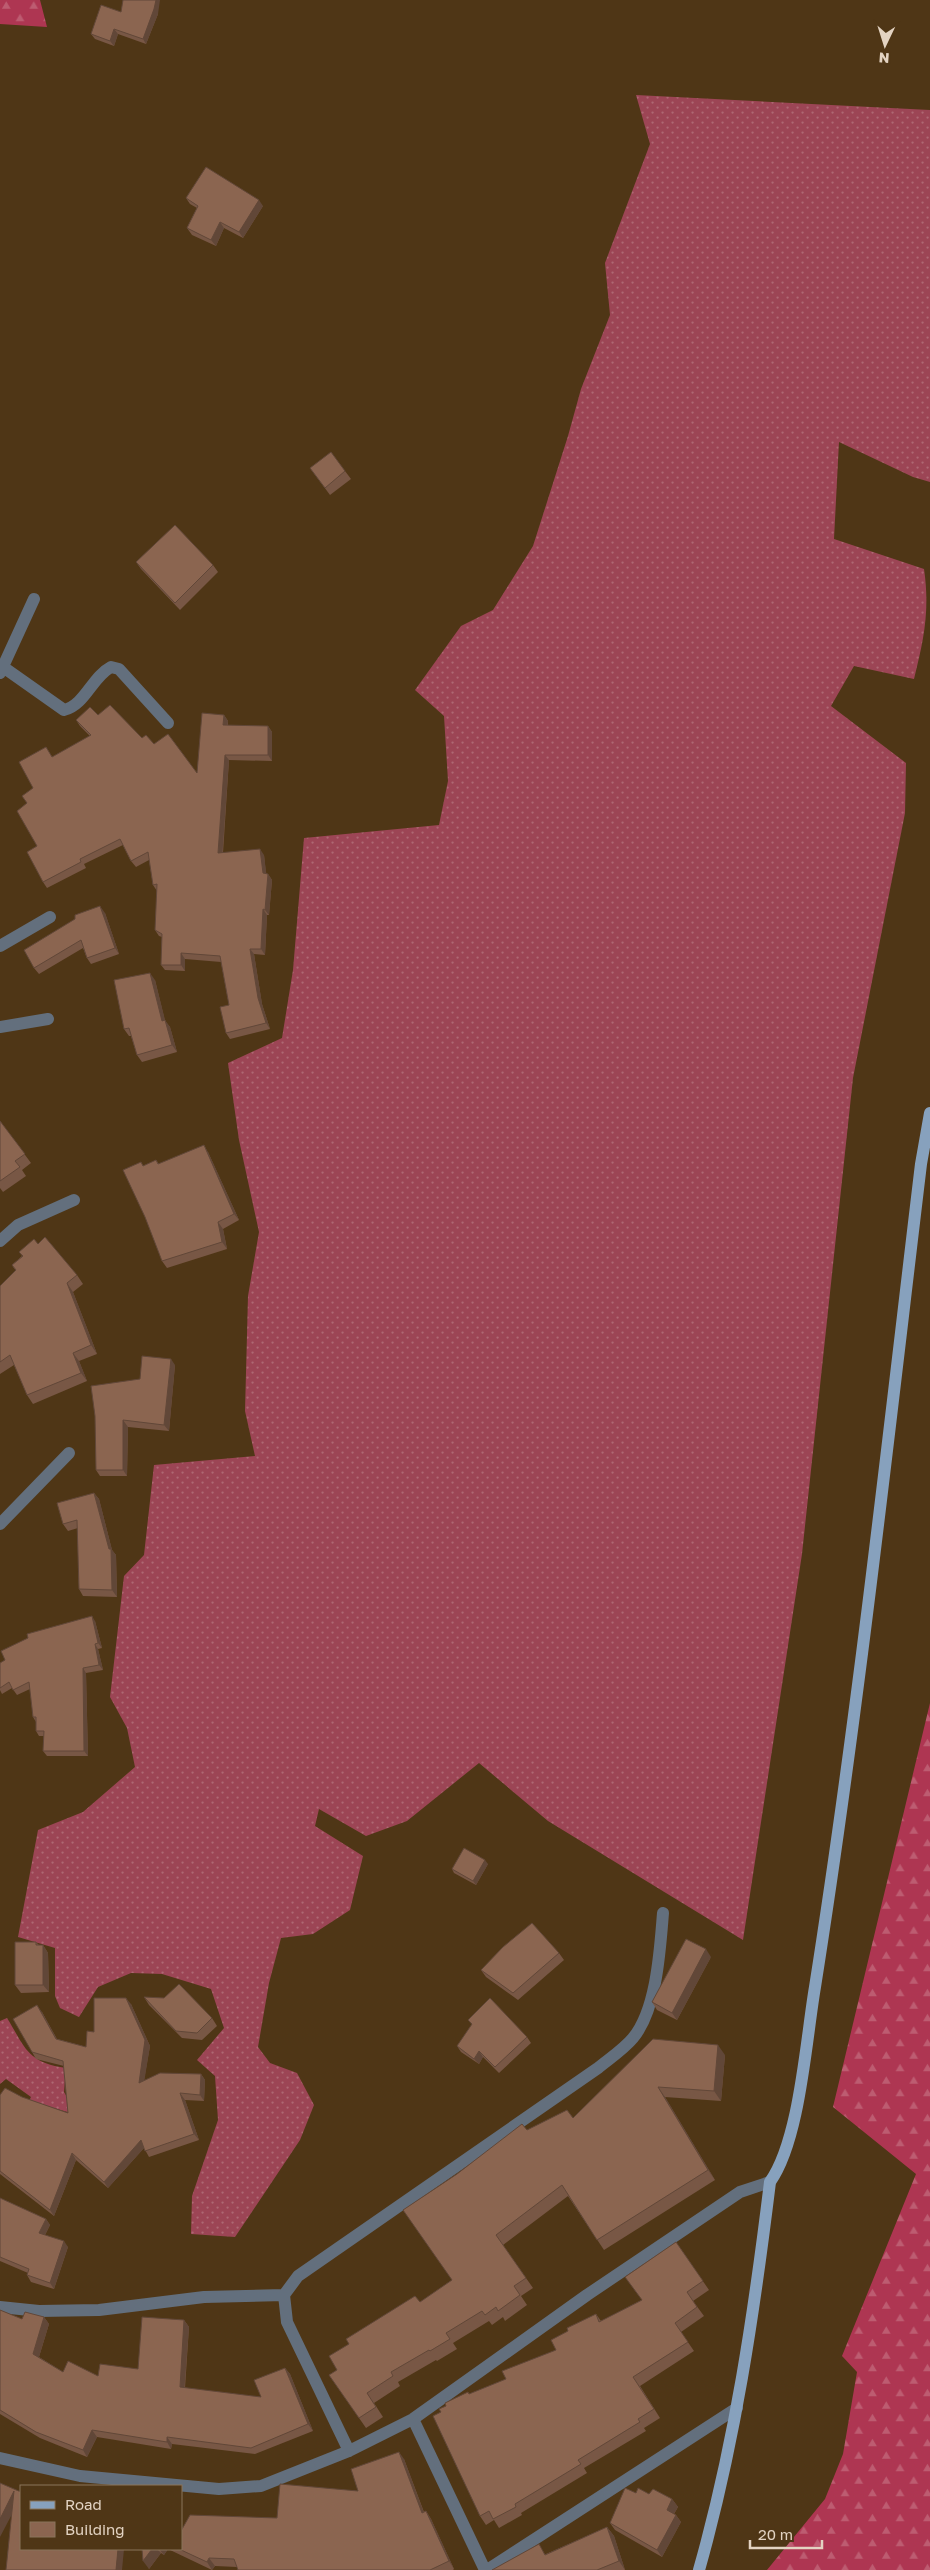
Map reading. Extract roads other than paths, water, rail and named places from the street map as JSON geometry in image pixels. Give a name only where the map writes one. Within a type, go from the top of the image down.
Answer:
[{"type":"main road","points":[[699,2570],[714,2516],[737,2408],[757,2289],[770,2182],[779,2169],[796,2114],[830,1894],[921,1164],[930,1113]]},
{"type":"street","points":[[34,599],[2,670],[64,710],[72,708],[102,672],[111,667],[119,669],[168,723]]},
{"type":"street","points":[[0,946],[50,917]]},
{"type":"street","points":[[0,1027],[48,1019]]},
{"type":"street","points":[[0,1241],[18,1225],[74,1200]]},
{"type":"street","points":[[0,1524],[68,1453]]},
{"type":"street","points":[[349,2451],[287,2322],[284,2295],[298,2276],[598,2068],[634,2038],[649,2006],[659,1968],[663,1913]]},
{"type":"street","points":[[182,2486],[219,2489],[261,2486],[349,2451],[413,2419],[587,2295],[740,2192],[770,2182]]},
{"type":"street","points":[[0,2306],[39,2311],[99,2310],[204,2297],[284,2295]]},
{"type":"street","points":[[413,2419],[486,2570],[737,2408]]},
{"type":"street","points":[[0,2458],[80,2476],[176,2485]]}]
